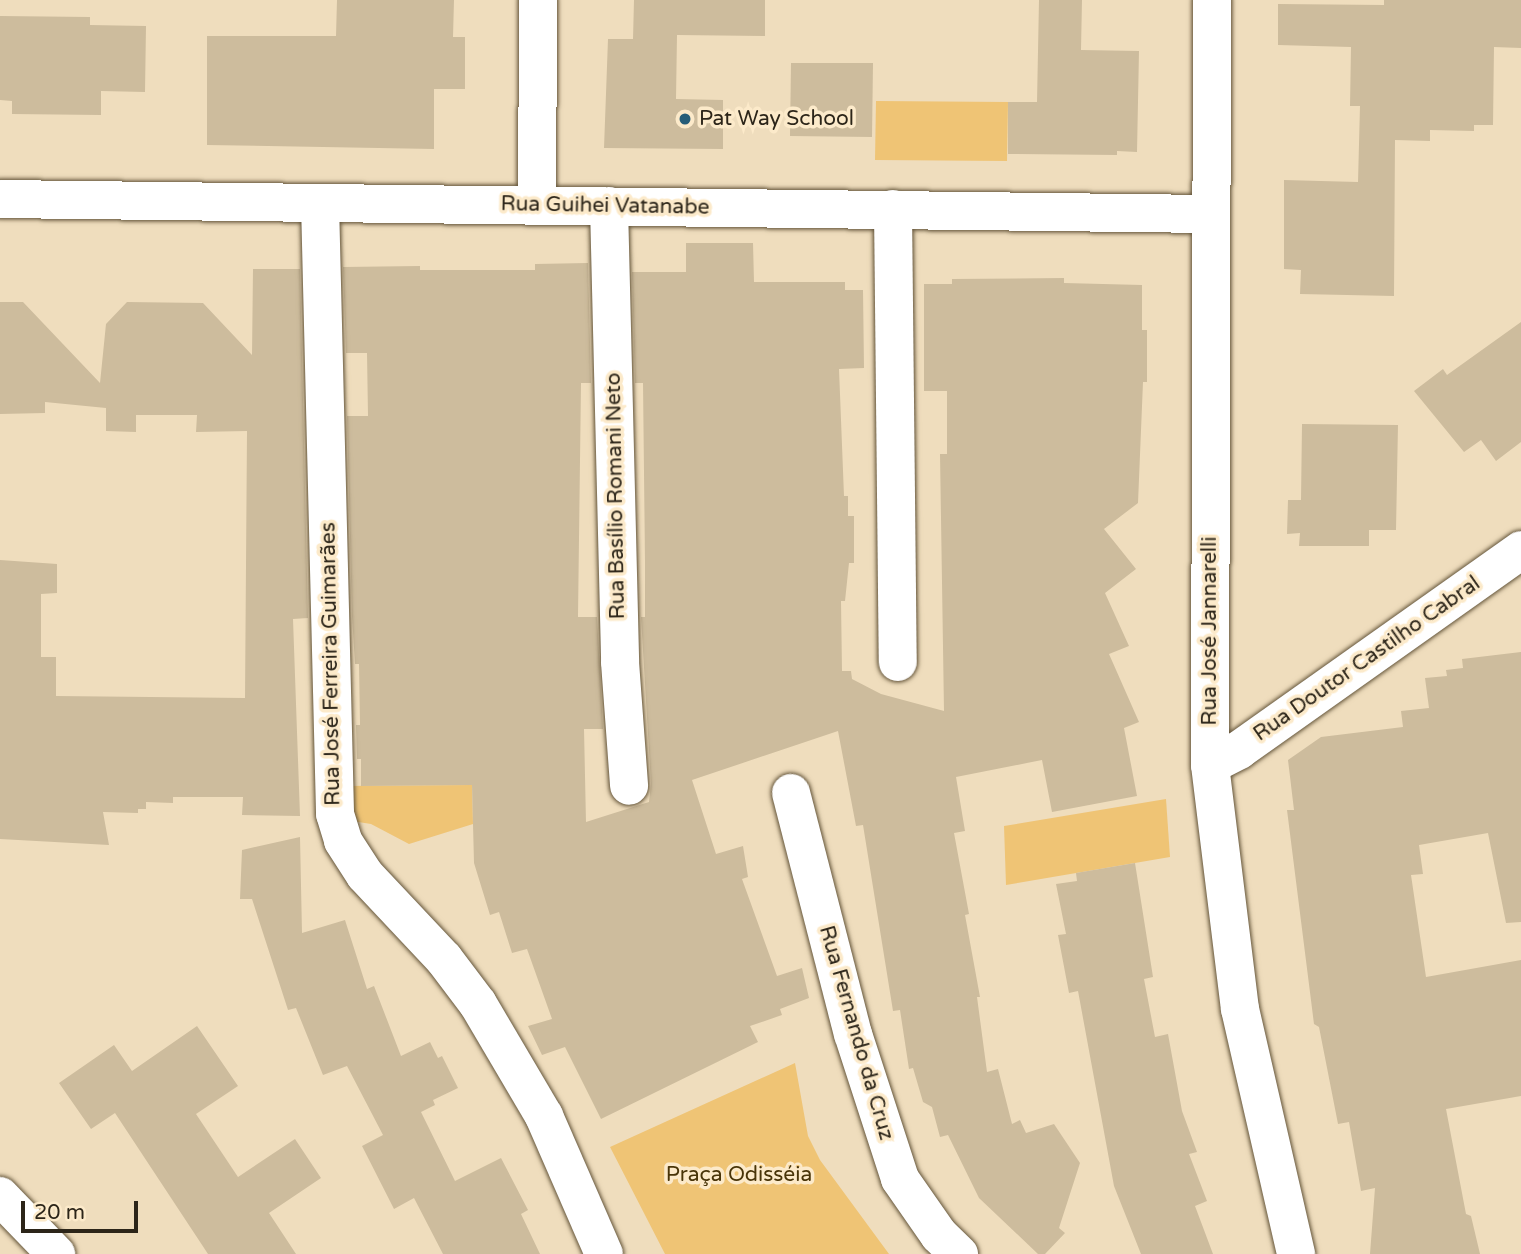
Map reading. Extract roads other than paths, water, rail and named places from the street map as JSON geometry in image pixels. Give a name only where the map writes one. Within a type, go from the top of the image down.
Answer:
[{"type":"street","points":[[537,206],[538,0]]},
{"type":"street","name":"Rua José Jannarelli","points":[[1212,0],[1210,765],[1240,1009],[1296,1254]]},
{"type":"street","name":"Rua Guihei Vatanabe","points":[[0,199],[1210,214]]},
{"type":"street","name":"Rua José Ferreira Guimarães","points":[[320,203],[335,814],[343,841],[365,875],[444,959],[478,1004],[544,1116],[604,1254]]},
{"type":"street","name":"Rua Basílio Romani Neto","points":[[609,206],[620,662],[629,786]]},
{"type":"street","points":[[893,209],[898,662]]},
{"type":"street","name":"Rua Doutor Castilho Cabral","points":[[1210,765],[1239,750],[1521,550]]},
{"type":"street","name":"Rua Fernando da Cruz","points":[[791,793],[853,1034],[900,1180],[939,1235],[960,1254]]},
{"type":"street","points":[[0,1196],[55,1254]]},
{"type":"place","name":"Pat Way School","points":[[685,119]]},
{"type":"park label","name":"Praça Odisséia","points":[[739,1175]]}]
